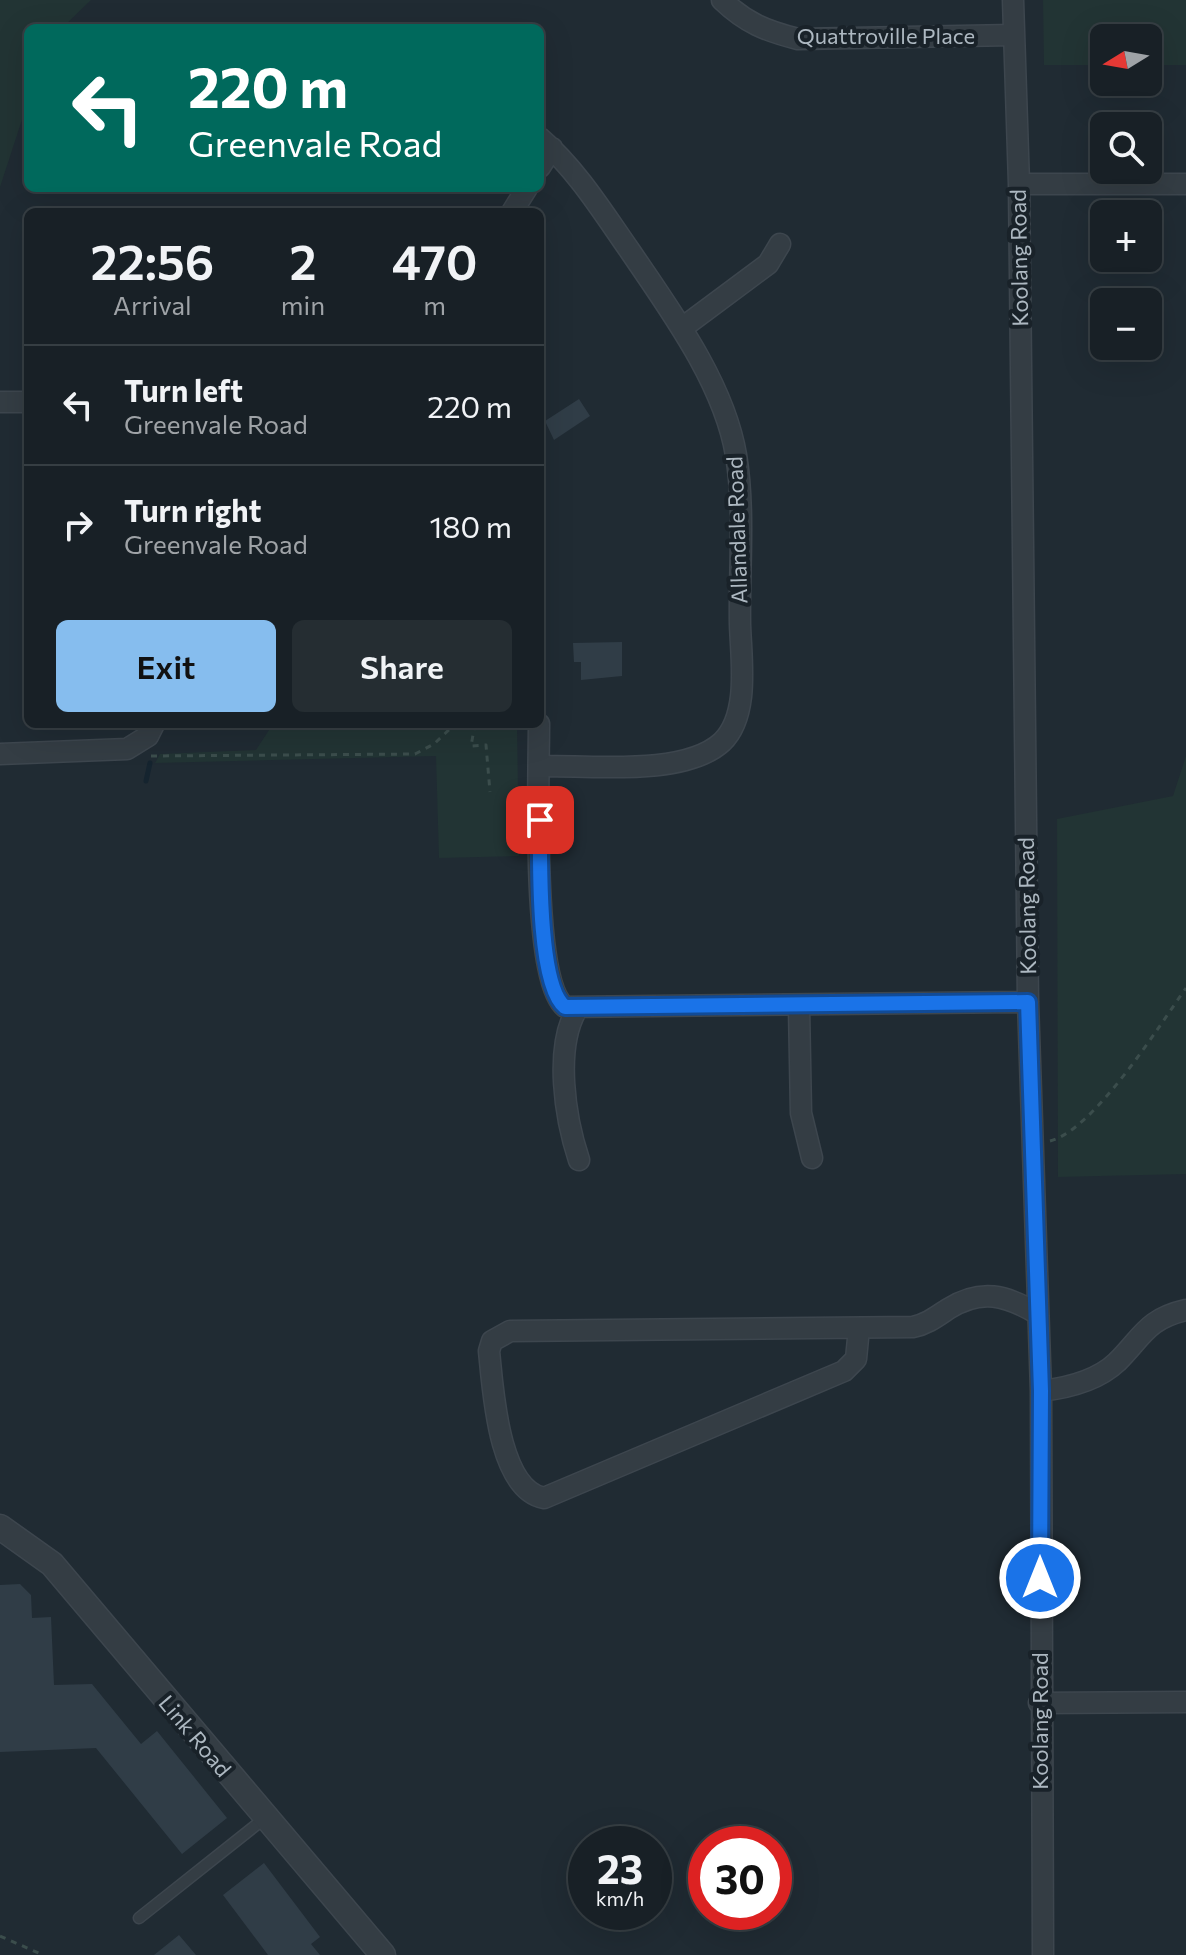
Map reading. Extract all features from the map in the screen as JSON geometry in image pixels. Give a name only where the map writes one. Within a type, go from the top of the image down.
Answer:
[{"type":"street","name":"Quattroville Place","points":[[722,0],[744,21],[765,31],[798,39],[1014,35]]},
{"type":"street","name":"Koolang Road","points":[[1013,0],[1019,184],[1028,1002],[1041,1391],[1039,1703],[1043,1955]]},
{"type":"street","name":"Allandale Road","points":[[539,766],[677,763],[704,753],[723,741],[732,728],[741,690],[736,455],[729,427],[682,328],[578,175],[546,143]]},
{"type":"street","points":[[1019,184],[1186,184]]},
{"type":"street","points":[[682,328],[768,264],[780,244]]},
{"type":"street","points":[[0,402],[24,402]]},
{"type":"street","points":[[0,754],[115,751],[134,746],[148,736],[152,728]]},
{"type":"street","points":[[539,728],[540,901],[556,997],[565,1007],[799,1007],[1028,1002]]},
{"type":"street","points":[[799,1007],[801,1113],[812,1158]]},
{"type":"street","points":[[577,1009],[568,1023],[565,1046],[567,1125],[579,1160]]},
{"type":"street","points":[[859,1328],[856,1359],[844,1371],[544,1498],[523,1487],[496,1426],[489,1351],[492,1341],[510,1331],[920,1325],[960,1302],[983,1295],[1005,1297],[1038,1314]]},
{"type":"street","points":[[1041,1391],[1064,1388],[1097,1375],[1115,1364],[1157,1319],[1186,1310]]},
{"type":"street","name":"Link Road","points":[[0,1527],[52,1564],[383,1955]]},
{"type":"street","points":[[1039,1703],[1186,1702]]},
{"type":"lane","points":[[139,1918],[265,1818]]},
{"type":"path","points":[[134,746],[154,758],[415,754],[434,744],[451,728]]},
{"type":"path","points":[[474,728],[471,746],[486,745],[490,792]]},
{"type":"path","points":[[1033,1145],[1062,1138],[1073,1130],[1131,1067],[1186,988]]},
{"type":"path","points":[[0,1936],[43,1955]]},
{"type":"shaded area","points":[[0,0],[91,0],[66,24],[24,24],[24,113],[0,187]]},
{"type":"shaded area","points":[[1043,0],[1186,0],[1186,65],[1162,65],[1162,24],[1090,24],[1090,65],[1044,65]]},
{"type":"shaded area","points":[[270,728],[517,728],[519,856],[439,858],[436,756],[155,763],[160,754],[256,750]]},
{"type":"shaded area","points":[[1186,756],[1186,1174],[1058,1177],[1057,819],[1173,796]]},
{"type":"building","points":[[579,399],[590,416],[554,440],[545,421]]},
{"type":"building","points":[[622,642],[622,676],[581,680],[581,662],[574,662],[573,643]]},
{"type":"building","points":[[20,1584],[31,1595],[32,1618],[51,1617],[54,1685],[92,1684],[141,1744],[157,1731],[227,1818],[182,1854],[96,1748],[0,1752],[0,1585]]},
{"type":"building","points":[[264,1863],[320,1937],[311,1944],[320,1955],[268,1955],[223,1895]]},
{"type":"building","points":[[179,1935],[196,1955],[154,1955]]},
{"type":"waterway","points":[[146,781],[150,763]]},
{"type":"route","points":[[540,820],[540,901],[551,981],[556,997],[565,1007],[1028,1002],[1041,1391],[1040,1578]]}]
